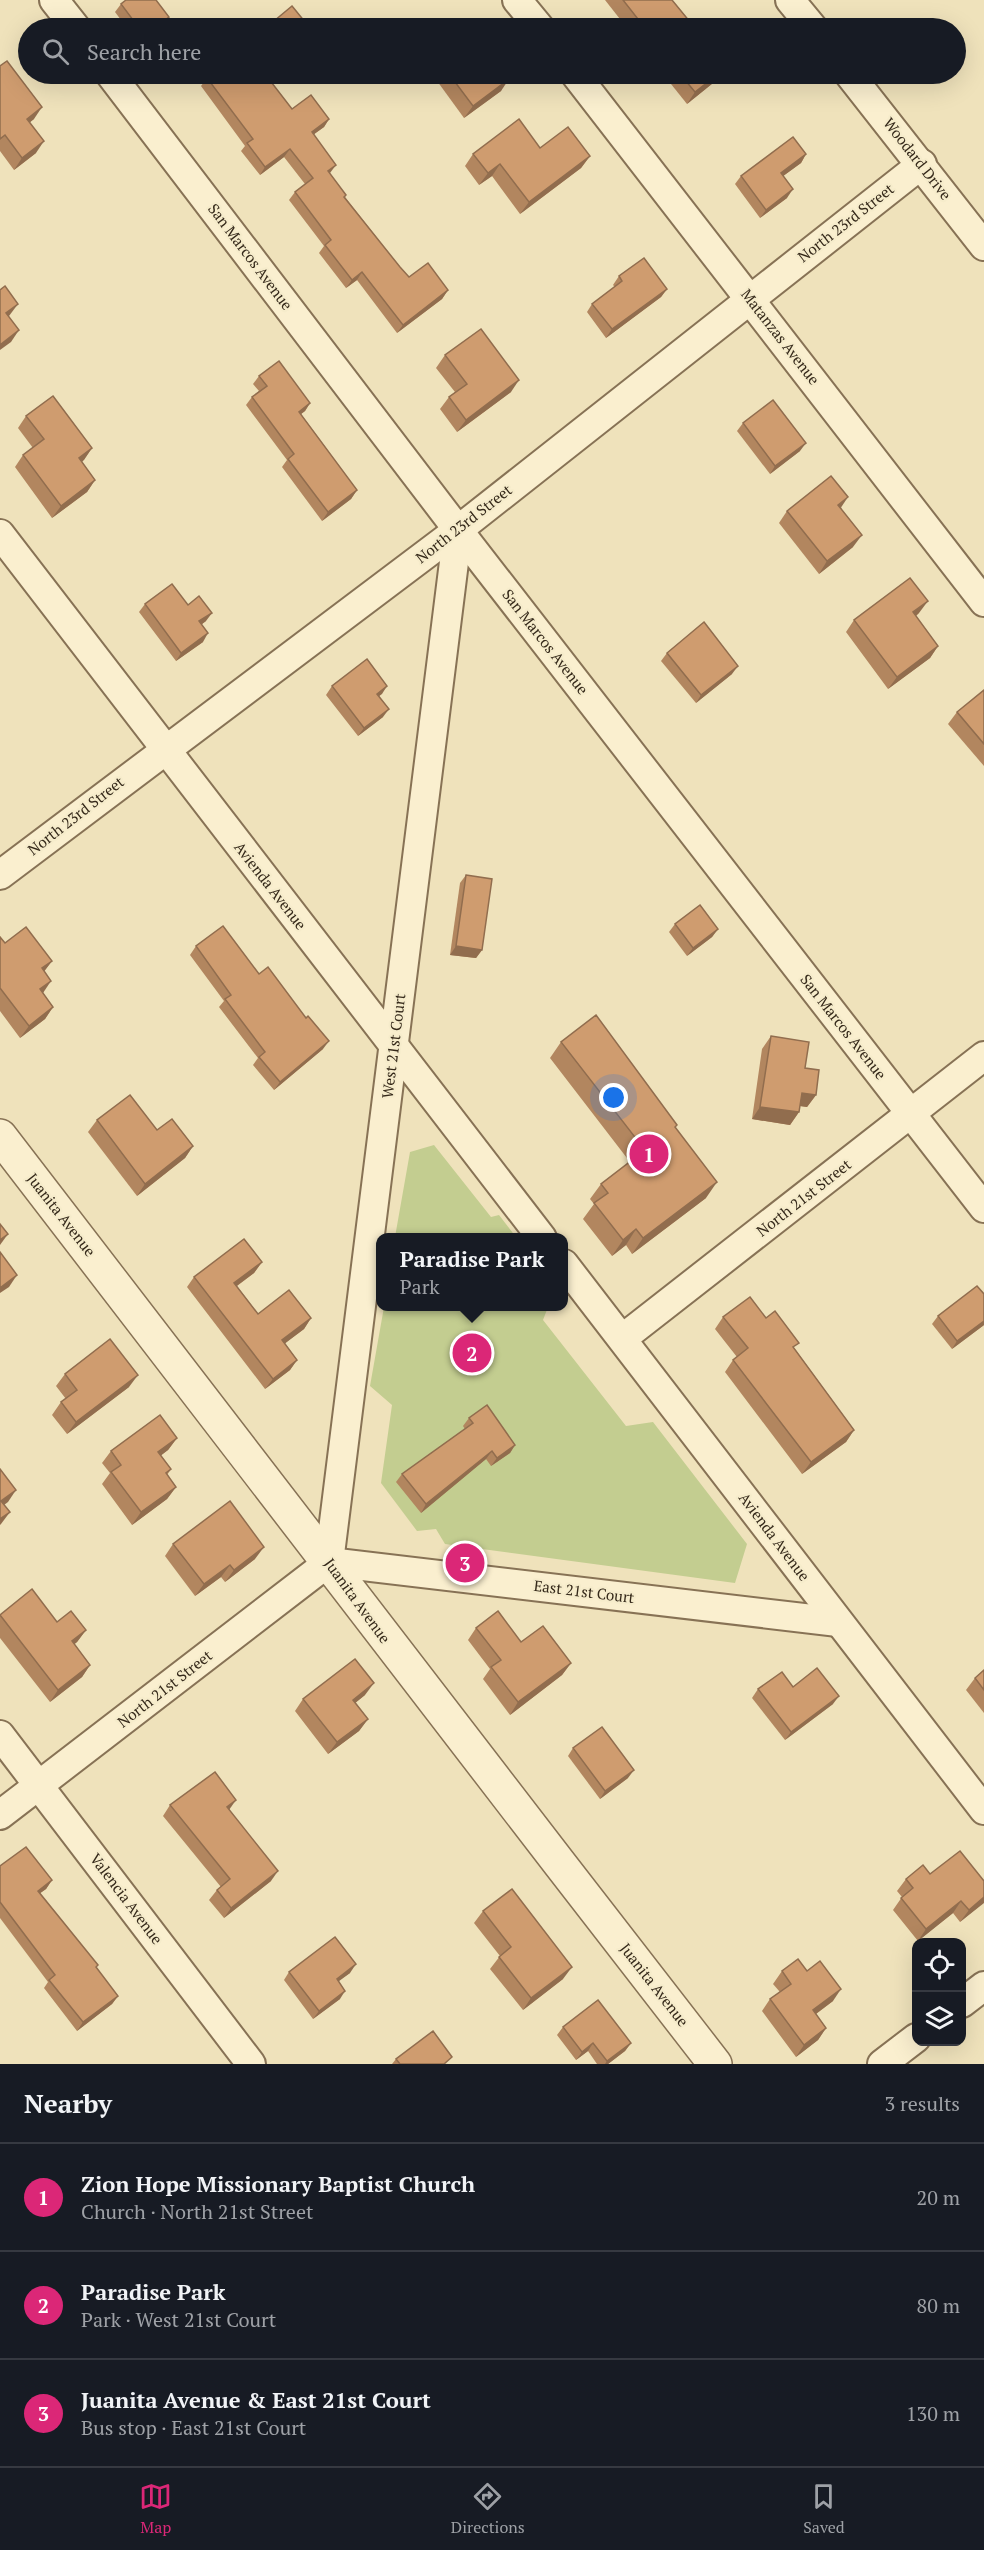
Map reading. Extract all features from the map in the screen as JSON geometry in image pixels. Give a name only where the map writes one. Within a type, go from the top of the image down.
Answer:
[{"type":"street","points":[[54,0],[68,18]]},
{"type":"street","points":[[517,0],[532,18]]},
{"type":"street","points":[[790,0],[805,18]]},
{"type":"street","name":"San Marcos Avenue","points":[[118,84],[458,530],[984,1209]]},
{"type":"street","name":"Matanzas Avenue","points":[[582,84],[984,602]]},
{"type":"street","name":"Woodard Drive","points":[[857,84],[984,246]]},
{"type":"street","name":"North 23rd Street","points":[[0,875],[164,749],[458,530],[922,164]]},
{"type":"street","name":"West 21st Court","points":[[329,1562],[458,530]]},
{"type":"street","name":"Avienda Avenue","points":[[0,534],[538,1233]]},
{"type":"street","name":"North 21st Street","points":[[623,1338],[984,1056]]},
{"type":"street","name":"Juanita Avenue","points":[[0,1136],[329,1562],[399,1658],[716,2064]]},
{"type":"street","name":"Avienda Avenue","points":[[568,1269],[984,1810]]},
{"type":"street","name":"North 21st Street","points":[[0,1815],[329,1562]]},
{"type":"street","name":"East 21st Court","points":[[329,1562],[838,1622]]},
{"type":"street","name":"Valencia Avenue","points":[[0,1735],[251,2064]]},
{"type":"street","points":[[966,2000],[984,1986]]},
{"type":"street","points":[[882,2064],[912,2041]]},
{"type":"green space","points":[[434,1145],[491,1217],[499,1215],[513,1233],[396,1233],[410,1152]]},
{"type":"green space","points":[[383,1311],[546,1311],[543,1320],[626,1426],[653,1422],[747,1544],[735,1583],[445,1544],[436,1529],[417,1531],[381,1483],[392,1405],[370,1386]]},
{"type":"building","points":[[126,0],[156,0],[169,17],[132,18],[121,4]]},
{"type":"building","points":[[623,0],[672,0],[687,18],[637,18]]},
{"type":"building","points":[[292,6],[302,18],[278,18]]},
{"type":"building","points":[[7,61],[18,75],[18,84],[24,84],[42,107],[27,119],[44,141],[22,158],[5,135],[0,139],[0,66]]},
{"type":"building","points":[[212,84],[273,84],[292,109],[311,95],[329,119],[312,132],[336,165],[328,171],[346,195],[344,197],[409,277],[428,263],[448,290],[403,325],[362,272],[352,280],[325,245],[331,240],[295,192],[313,178],[290,149],[265,167],[247,143],[253,139]]},
{"type":"building","points":[[456,84],[502,84],[473,106]]},
{"type":"building","points":[[688,84],[705,84],[695,92]]},
{"type":"building","points":[[519,119],[540,148],[568,127],[590,156],[529,202],[500,164],[488,173],[473,154]]},
{"type":"building","points":[[793,137],[806,154],[781,173],[793,189],[766,210],[741,176]]},
{"type":"building","points":[[644,258],[667,289],[612,329],[592,304],[622,281],[619,276]]},
{"type":"building","points":[[5,286],[18,304],[6,313],[19,330],[0,345],[0,290]]},
{"type":"building","points":[[481,329],[519,380],[466,420],[449,397],[467,384],[445,355]]},
{"type":"building","points":[[279,361],[310,403],[299,412],[357,490],[328,512],[288,459],[294,454],[252,397],[267,386],[259,376]]},
{"type":"building","points":[[53,396],[92,448],[79,458],[95,480],[61,506],[23,455],[44,439],[26,416]]},
{"type":"building","points":[[773,400],[806,443],[775,466],[743,423]]},
{"type":"building","points":[[831,476],[848,497],[838,505],[862,535],[827,561],[787,511]]},
{"type":"building","points":[[910,578],[928,601],[913,612],[938,646],[897,677],[854,620]]},
{"type":"building","points":[[172,584],[188,605],[199,596],[212,613],[199,621],[208,633],[181,653],[145,604]]},
{"type":"building","points":[[704,622],[738,666],[701,695],[667,653]]},
{"type":"building","points":[[367,659],[387,686],[377,694],[389,709],[364,728],[332,686]]},
{"type":"building","points":[[984,690],[984,744],[957,712]]},
{"type":"building","points":[[466,875],[492,879],[482,950],[456,946]]},
{"type":"building","points":[[700,905],[718,929],[693,948],[675,924]]},
{"type":"building","points":[[223,926],[259,974],[268,967],[306,1018],[308,1016],[329,1041],[280,1082],[259,1057],[265,1052],[225,999],[231,995],[196,946]]},
{"type":"building","points":[[26,927],[52,961],[42,968],[51,981],[40,989],[53,1007],[29,1026],[0,988],[0,937],[5,943]]},
{"type":"building","points":[[596,1015],[717,1182],[643,1238],[636,1229],[623,1240],[594,1203],[608,1193],[601,1184],[645,1150],[561,1042]]},
{"type":"building","points":[[771,1036],[809,1042],[805,1068],[819,1070],[816,1095],[802,1093],[799,1112],[760,1107]]},
{"type":"building","points":[[130,1095],[157,1130],[172,1119],[193,1146],[145,1184],[97,1120]]},
{"type":"building","points":[[0,1224],[8,1234],[0,1240]]},
{"type":"building","points":[[244,1239],[262,1262],[234,1283],[258,1314],[289,1290],[311,1318],[282,1340],[297,1360],[273,1379],[194,1277]]},
{"type":"building","points":[[0,1252],[17,1275],[0,1288]]},
{"type":"building","points":[[977,1286],[984,1294],[984,1321],[957,1341],[938,1316]]},
{"type":"building","points":[[750,1297],[766,1318],[775,1311],[799,1343],[793,1347],[854,1430],[811,1462],[733,1360],[748,1348],[723,1317]]},
{"type":"building","points":[[110,1339],[138,1375],[76,1422],[61,1402],[77,1390],[65,1374]]},
{"type":"building","points":[[487,1405],[515,1445],[497,1458],[492,1451],[426,1504],[402,1474],[473,1423],[469,1418]]},
{"type":"building","points":[[160,1415],[177,1438],[158,1452],[171,1469],[166,1473],[176,1487],[141,1512],[111,1472],[121,1465],[111,1451]]},
{"type":"building","points":[[0,1469],[16,1490],[1,1501],[10,1512],[0,1519]]},
{"type":"building","points":[[230,1501],[264,1547],[234,1570],[230,1565],[204,1584],[173,1544]]},
{"type":"building","points":[[32,1589],[57,1622],[71,1611],[86,1630],[72,1641],[90,1665],[58,1690],[0,1615]]},
{"type":"building","points":[[498,1611],[521,1642],[543,1626],[571,1663],[518,1702],[491,1667],[501,1660],[476,1628]]},
{"type":"building","points":[[355,1659],[374,1683],[353,1700],[368,1719],[337,1742],[303,1699]]},
{"type":"building","points":[[817,1668],[839,1696],[791,1732],[758,1689],[782,1672],[793,1687]]},
{"type":"building","points":[[984,1670],[984,1690],[975,1678]]},
{"type":"building","points":[[602,1727],[634,1770],[605,1791],[573,1748]]},
{"type":"building","points":[[215,1772],[236,1800],[227,1807],[278,1871],[231,1908],[217,1890],[230,1879],[170,1805]]},
{"type":"building","points":[[26,1847],[52,1880],[38,1891],[98,1965],[96,1967],[118,1996],[83,2022],[49,1980],[55,1975],[0,1902],[0,1866]]},
{"type":"building","points":[[960,1851],[984,1881],[984,1897],[969,1910],[961,1901],[926,1929],[901,1898],[913,1888],[906,1879],[923,1865],[930,1874]]},
{"type":"building","points":[[512,1889],[572,1967],[531,1998],[499,1957],[511,1947],[483,1911]]},
{"type":"building","points":[[335,1937],[356,1964],[337,1979],[345,1991],[319,2011],[289,1972]]},
{"type":"building","points":[[798,1959],[807,1971],[820,1961],[841,1989],[813,2010],[826,2028],[804,2045],[770,1999],[791,1984],[782,1971]]},
{"type":"building","points":[[598,2000],[631,2043],[607,2061],[593,2043],[582,2052],[563,2027]]},
{"type":"building","points":[[433,2031],[452,2057],[444,2064],[400,2064],[396,2059]]},
{"type":"place","name":"Zion Hope Missionary Baptist Church","points":[[649,1154]]},
{"type":"place","name":"Paradise Park","points":[[472,1353]]},
{"type":"place","name":"Juanita Avenue & East 21st Court","points":[[465,1563]]}]
